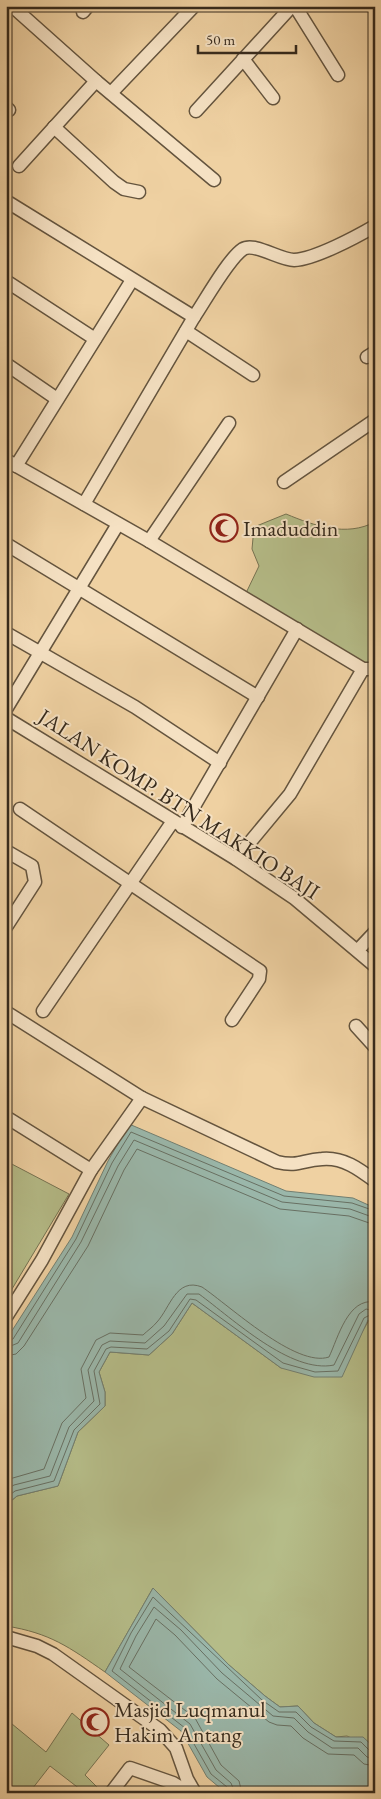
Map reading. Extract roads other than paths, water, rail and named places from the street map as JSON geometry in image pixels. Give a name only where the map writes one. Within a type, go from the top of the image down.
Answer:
[{"type":"street","points":[[12,6],[96,81],[214,180]]},
{"type":"street","points":[[111,93],[194,6]]},
{"type":"street","points":[[196,111],[293,6],[338,75]]},
{"type":"street","points":[[244,59],[273,98]]},
{"type":"street","points":[[19,166],[96,81]]},
{"type":"street","points":[[54,127],[114,182],[124,188],[139,192]]},
{"type":"street","points":[[6,201],[194,317]]},
{"type":"street","points":[[84,504],[194,317],[231,262],[244,248],[251,246],[286,260],[296,260],[326,250],[375,226]]},
{"type":"street","points":[[132,280],[57,399],[11,463],[369,669],[290,794],[236,859]]},
{"type":"street","points":[[6,281],[95,338]]},
{"type":"street","points":[[186,331],[253,375]]},
{"type":"street","points":[[6,364],[57,399]]},
{"type":"street","points":[[284,482],[375,420]]},
{"type":"street","points":[[149,541],[229,423]]},
{"type":"street","points":[[6,709],[78,586],[118,524]]},
{"type":"street","points":[[6,544],[258,697]]},
{"type":"street","points":[[43,1011],[130,884],[177,824],[220,763],[297,629]]},
{"type":"street","points":[[6,633],[135,707],[220,763]]},
{"type":"street","name":"JALAN KOMP. BTN MAKKIO BAJI","points":[[6,718],[236,859],[294,898],[375,966]]},
{"type":"street","points":[[20,809],[260,970],[259,980],[232,1020]]},
{"type":"street","points":[[6,851],[32,866],[35,882],[6,927]]},
{"type":"street","points":[[358,950],[375,932]]},
{"type":"street","points":[[6,1012],[142,1098],[276,1162],[293,1166],[320,1159],[332,1159],[347,1162],[375,1181]]},
{"type":"street","points":[[356,1026],[375,1047]]},
{"type":"street","points":[[6,1317],[42,1260],[91,1170],[142,1098]]},
{"type":"street","points":[[6,1117],[91,1170]]},
{"type":"street","points":[[6,1636],[37,1646],[54,1654],[160,1730],[176,1748],[187,1779],[195,1793]]},
{"type":"street","points":[[111,1793],[130,1768],[173,1783],[190,1793]]},
{"type":"water","points":[[129,1124],[286,1191],[353,1198],[375,1208],[375,1325],[368,1320],[342,1377],[314,1377],[281,1368],[192,1303],[172,1334],[149,1355],[110,1352],[99,1372],[105,1392],[105,1406],[78,1432],[58,1486],[17,1496],[6,1505],[6,1340],[72,1237],[108,1161]]},
{"type":"water","points":[[153,1588],[229,1665],[280,1707],[298,1706],[314,1723],[336,1737],[363,1737],[375,1748],[375,1793],[226,1793],[207,1777],[181,1731],[105,1672]]},
{"type":"place","name":"Imaduddin","points":[[224,528]]},
{"type":"place","name":"Masjid Luqmanul Hakim Antang","points":[[95,1722]]}]
